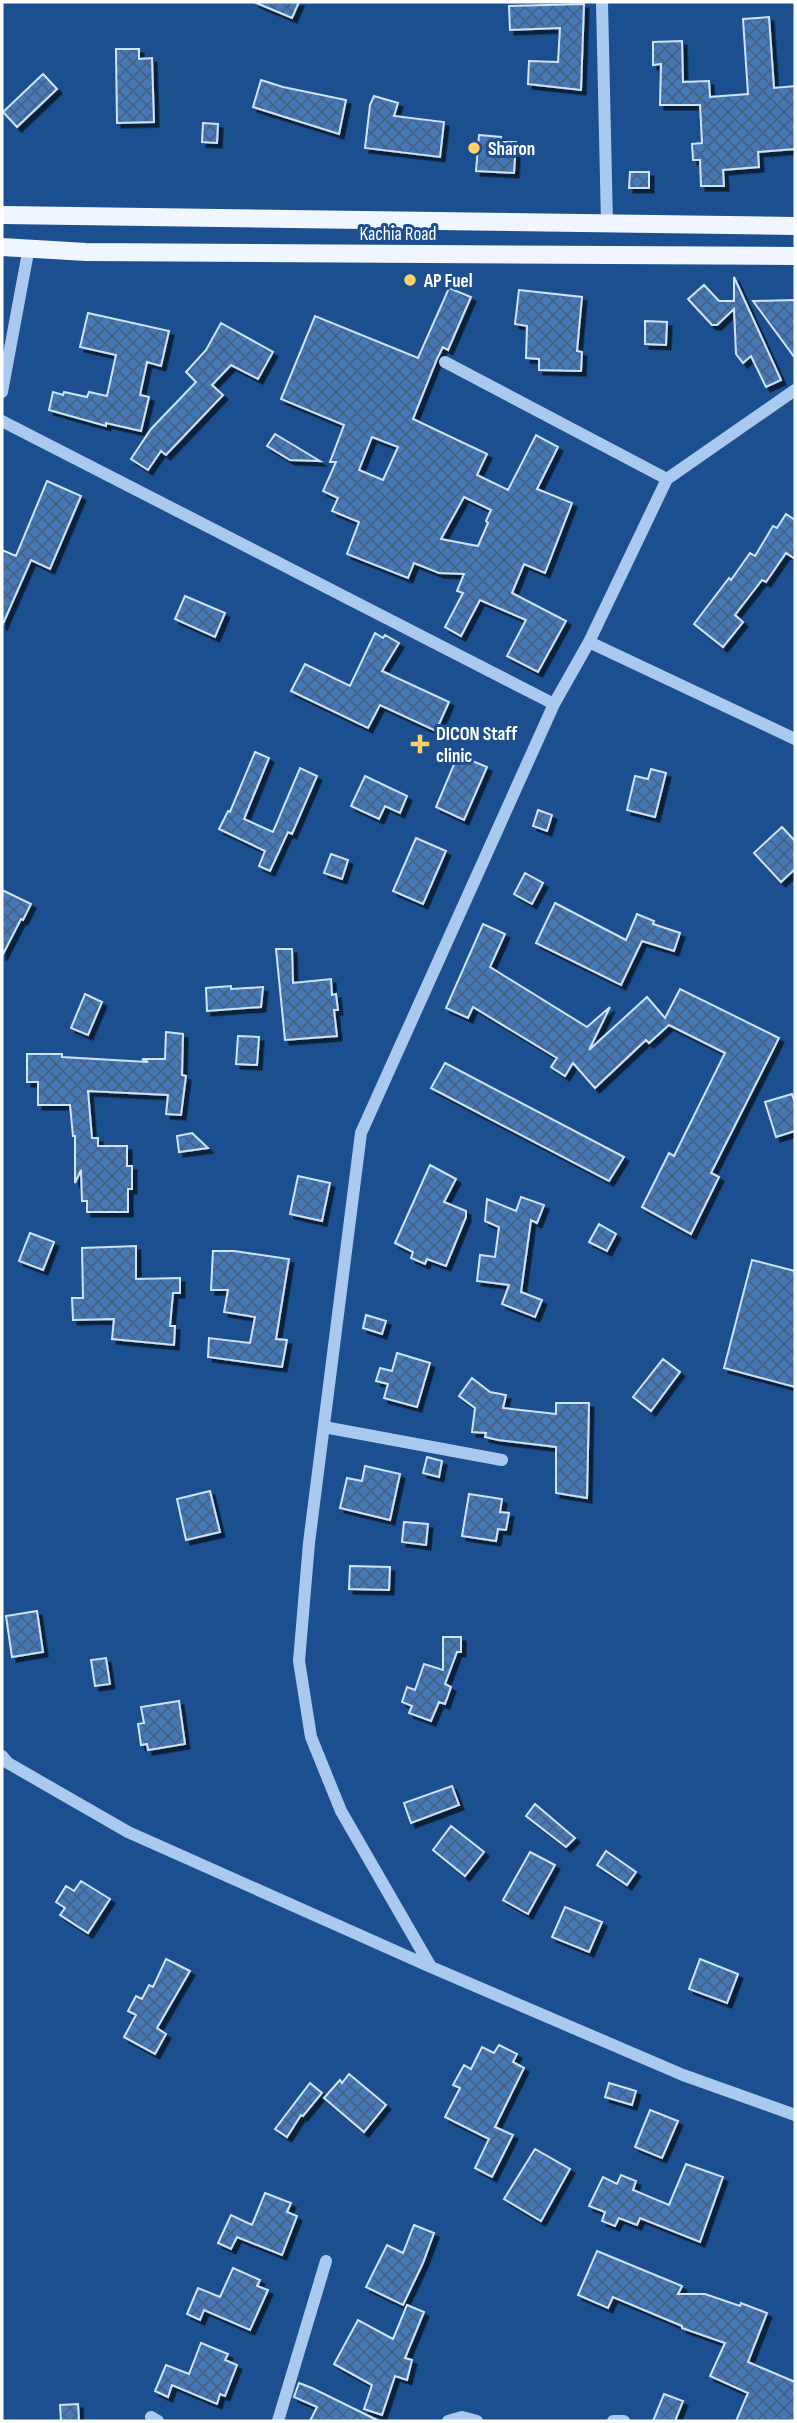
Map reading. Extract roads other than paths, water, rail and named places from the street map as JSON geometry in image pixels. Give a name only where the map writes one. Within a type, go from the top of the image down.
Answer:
[{"type":"main road","name":"Kachia Road","points":[[2,215],[795,226]]},
{"type":"main road","name":"Kachia Road","points":[[2,247],[123,253],[795,256]]},
{"type":"street","points":[[602,2],[607,223]]},
{"type":"street","points":[[2,392],[29,247]]},
{"type":"street","points":[[444,362],[667,479]]},
{"type":"street","points":[[431,1967],[341,1811],[311,1737],[299,1661],[309,1543],[361,1133],[554,704],[589,642],[667,479],[795,390]]},
{"type":"street","points":[[2,421],[554,704]]},
{"type":"street","points":[[589,642],[795,739]]},
{"type":"street","points":[[324,1427],[502,1460]]},
{"type":"street","points":[[2,1756],[8,1763],[128,1832],[431,1967],[683,2075],[795,2115]]},
{"type":"street","points":[[278,2421],[326,2261]]},
{"type":"street","points":[[448,2421],[462,2417],[477,2421]]},
{"type":"street","points":[[613,2421],[624,2421]]},
{"type":"place","name":"Sharon","points":[[474,148]]},
{"type":"place","name":"AP Fuel","points":[[410,280]]},
{"type":"place","name":"DICON Staff clinic","points":[[420,744]]}]
